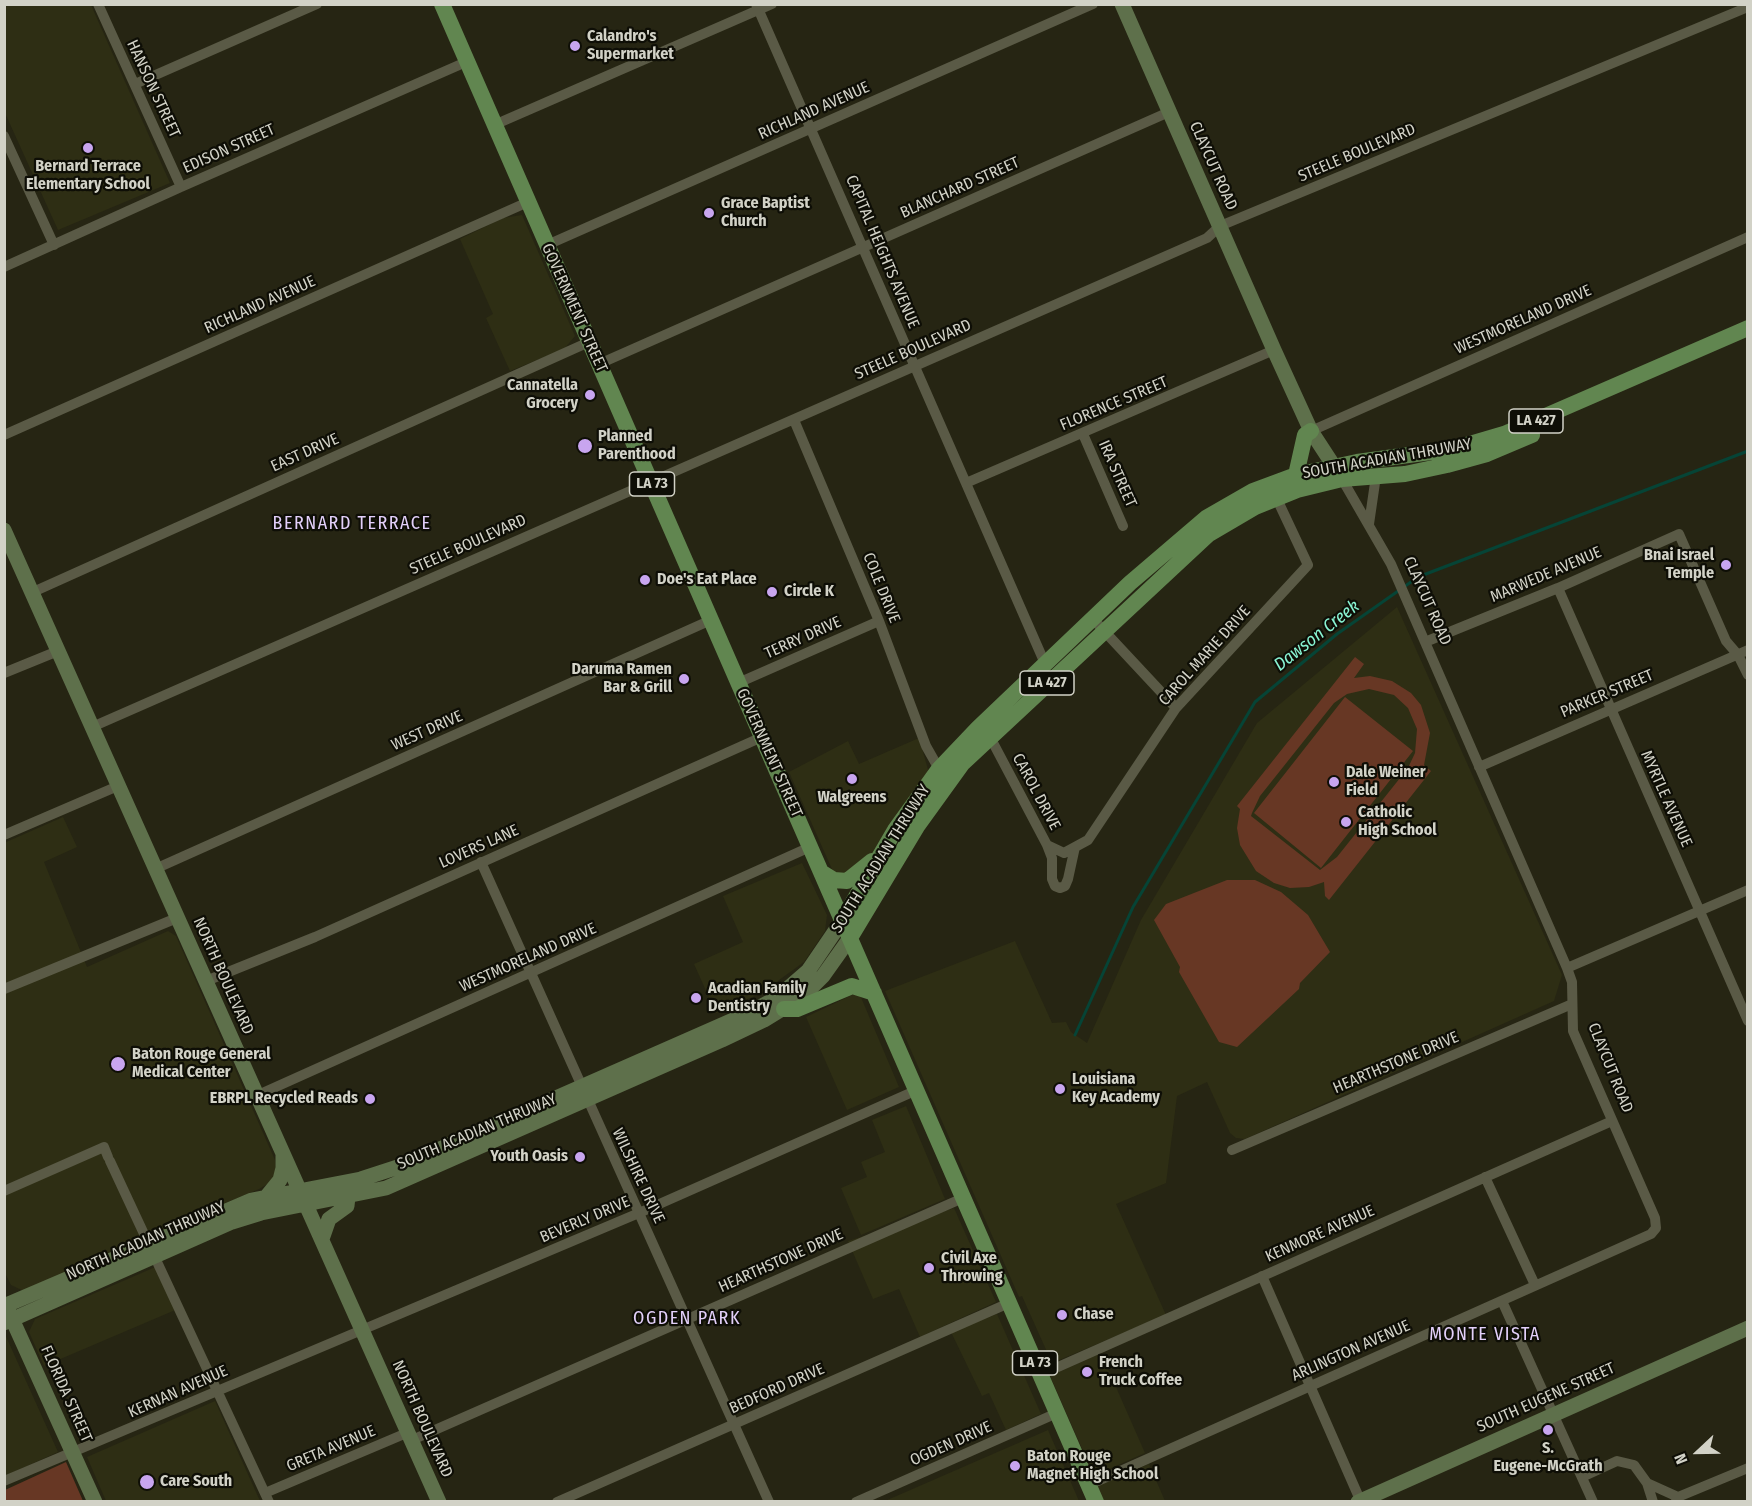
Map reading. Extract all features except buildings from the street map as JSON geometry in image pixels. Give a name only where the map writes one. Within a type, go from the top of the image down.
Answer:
[{"type":"main road","name":"CLAYCUT ROAD","points":[[1122,4],[1274,351],[1311,431],[1338,473]]},
{"type":"main road","name":"GOVERNMENT STREET","points":[[444,5],[466,62],[1096,1502]]},
{"type":"main road","name":"SOUTH ACADIAN THRUWAY","points":[[306,1205],[386,1188],[752,1012],[778,997],[812,967],[915,800],[939,769],[1098,625],[1209,534],[1237,516],[1276,497],[1338,473],[1453,448],[1504,434],[1748,328]]},
{"type":"main road","name":"SOUTH ACADIAN THRUWAY","points":[[1098,625],[1179,539],[1206,518],[1253,491],[1296,475],[1338,473],[1376,476],[1429,469],[1491,452],[1748,340]]},
{"type":"main road","points":[[1296,475],[1305,435],[1311,431]]},
{"type":"main road","name":"NORTH BOULEVARD","points":[[4,530],[440,1502]]},
{"type":"main road","name":"SOUTH ACADIAN THRUWAY","points":[[300,1189],[361,1179],[401,1166],[722,1040],[784,1009],[818,983],[850,938],[929,808],[962,764],[1054,666]]},
{"type":"main road","points":[[821,872],[836,881],[847,881],[882,853]]},
{"type":"main road","points":[[784,1009],[797,1009],[852,986],[874,993]]},
{"type":"main road","points":[[267,1196],[280,1180],[283,1151]]},
{"type":"main road","name":"NORTH ACADIAN THRUWAY","points":[[6,1311],[153,1249],[267,1196],[300,1189]]},
{"type":"main road","points":[[322,1239],[329,1219],[347,1206],[348,1197]]},
{"type":"main road","name":"NORTH ACADIAN THRUWAY","points":[[153,1249],[248,1217],[306,1205]]},
{"type":"main road","name":"FLORIDA STREET","points":[[6,1311],[94,1502]]},
{"type":"main road","name":"SOUTH EUGENE STREET","points":[[1360,1501],[1748,1328]]},
{"type":"street","name":"HANSON STREET","points":[[98,4],[181,187]]},
{"type":"street","points":[[135,84],[317,4]]},
{"type":"street","points":[[494,125],[758,7],[772,4]]},
{"type":"street","name":"RICHLAND AVENUE","points":[[547,245],[1093,4]]},
{"type":"street","name":"CAPITAL HEIGHTS AVENUE","points":[[758,7],[1043,659],[1054,666]]},
{"type":"street","name":"STEELE BOULEVARD","points":[[92,727],[1207,238],[1220,226],[1748,7]]},
{"type":"street","name":"EDISON STREET","points":[[4,267],[466,62]]},
{"type":"street","name":"BLANCHARD STREET","points":[[599,364],[1169,112]]},
{"type":"street","points":[[5,140],[54,245]]},
{"type":"street","name":"RICHLAND AVENUE","points":[[4,435],[528,202]]},
{"type":"street","name":"WESTMORELAND DRIVE","points":[[1311,431],[1748,237]]},
{"type":"street","name":"EAST DRIVE","points":[[33,592],[589,342]]},
{"type":"street","name":"FLORENCE STREET","points":[[966,483],[1274,351]]},
{"type":"street","name":"COLE DRIVE","points":[[794,420],[879,621],[926,746],[939,769]]},
{"type":"street","name":"IRA STREET","points":[[1083,434],[1123,526]]},
{"type":"street","name":"CLAYCUT ROAD","points":[[1338,473],[1391,564],[1567,968],[1572,982],[1573,1031],[1655,1218],[1656,1228]]},
{"type":"street","points":[[1369,524],[1376,476]]},
{"type":"street","name":"CAROL MARIE DRIVE","points":[[1064,852],[1088,840],[1176,708],[1308,565],[1276,497]]},
{"type":"street","name":"MARWEDE AVENUE","points":[[1425,642],[1558,588],[1679,534],[1726,641],[1743,652]]},
{"type":"street","name":"MYRTLE AVENUE","points":[[1558,588],[1748,1021]]},
{"type":"street","name":"WEST DRIVE","points":[[155,869],[711,620]]},
{"type":"street","name":"TERRY DRIVE","points":[[738,683],[879,621]]},
{"type":"street","points":[[1098,625],[1176,708]]},
{"type":"street","points":[[4,674],[58,651]]},
{"type":"street","points":[[1743,652],[1748,675]]},
{"type":"street","name":"PARKER STREET","points":[[1479,767],[1743,652]]},
{"type":"street","name":"CAROL DRIVE","points":[[990,736],[1047,845],[1064,852]]},
{"type":"street","name":"LOVERS LANE","points":[[206,981],[315,937],[762,737]]},
{"type":"street","points":[[4,835],[118,786]]},
{"type":"street","points":[[1047,845],[1052,858],[1052,879],[1055,886],[1060,888],[1065,886],[1068,879],[1075,847]]},
{"type":"street","name":"WESTMORELAND DRIVE","points":[[258,1095],[810,847]]},
{"type":"street","name":"WILSHIRE DRIVE","points":[[481,862],[769,1502]]},
{"type":"street","points":[[1567,968],[1748,890]]},
{"type":"street","points":[[4,989],[177,918]]},
{"type":"street","name":"HEARTHSTONE DRIVE","points":[[1232,1150],[1572,1004]]},
{"type":"street","name":"BEVERLY DRIVE","points":[[363,1331],[639,1213],[917,1090]]},
{"type":"street","name":"KENMORE AVENUE","points":[[1040,1375],[1612,1121]]},
{"type":"street","points":[[4,1191],[107,1155],[219,1390],[267,1497]]},
{"type":"street","points":[[1485,1178],[1535,1285]]},
{"type":"street","name":"HEARTHSTONE DRIVE","points":[[410,1436],[687,1319],[963,1198]]},
{"type":"street","name":"ARLINGTON AVENUE","points":[[1089,1485],[1651,1234],[1656,1228]]},
{"type":"street","points":[[1262,1276],[1360,1501]]},
{"type":"street","points":[[1502,1300],[1593,1502]]},
{"type":"street","name":"BEDFORD DRIVE","points":[[557,1502],[1009,1303]]},
{"type":"street","name":"KERNAN AVENUE","points":[[4,1481],[363,1331]]},
{"type":"street","name":"OGDEN DRIVE","points":[[856,1502],[1057,1413]]},
{"type":"street","name":"GRETA AVENUE","points":[[267,1497],[410,1436]]},
{"type":"street","points":[[1582,1477],[1617,1461],[1634,1465],[1647,1483],[1653,1502]]},
{"type":"street","points":[[1647,1483],[1677,1499],[1746,1471]]},
{"type":"shaded area","name":"Bernard Terrace Elementary School","points":[[4,5],[91,5],[170,183],[58,230],[5,113]]},
{"type":"shaded area","points":[[522,215],[575,336],[564,349],[510,371],[486,318],[493,314],[460,239],[503,218]]},
{"type":"shaded area","name":"Catholic High School","points":[[1397,607],[1562,975],[1554,1001],[1245,1139],[1236,1138],[1230,1133],[1207,1082],[1177,1096],[1166,1183],[1116,1204],[1166,1315],[1052,1363],[1022,1296],[1019,1297],[885,991],[1015,941],[1052,1023],[1066,1022],[1071,1032],[1087,1043],[1141,920],[1257,723]]},
{"type":"shaded area","points":[[1355,657],[1364,664],[1354,678],[1370,676],[1392,681],[1411,693],[1421,705],[1430,733],[1424,765],[1431,771],[1329,900],[1325,896],[1324,882],[1309,887],[1290,888],[1274,883],[1256,871],[1240,845],[1237,828],[1240,809],[1237,806]],"holes":[[[1369,689],[1394,695],[1408,708],[1417,729],[1415,753],[1408,768],[1337,857],[1320,870],[1251,816],[1252,813],[1260,796],[1334,703],[1347,694]]]},
{"type":"shaded area","name":"Dale Weiner Field","points":[[1345,697],[1413,751],[1321,868],[1254,813]]},
{"type":"shaded area","points":[[919,738],[929,773],[877,849],[852,875],[835,876],[789,772],[848,741],[859,764]]},
{"type":"shaded area","name":"Baton Rouge General Medical Center","points":[[63,817],[77,847],[44,862],[87,967],[168,931],[176,936],[275,1160],[276,1174],[269,1183],[259,1189],[170,1226],[26,1292],[11,1285],[4,1271],[4,843]]},
{"type":"shaded area","points":[[802,863],[827,915],[825,931],[804,962],[761,993],[716,1013],[694,964],[743,942],[723,896]]},
{"type":"shaded area","points":[[1227,880],[1255,880],[1281,892],[1308,915],[1330,952],[1300,983],[1299,989],[1237,1047],[1219,1042],[1179,972],[1180,967],[1154,920],[1166,904]]},
{"type":"shaded area","points":[[854,994],[860,995],[899,1087],[847,1110],[806,1017]]},
{"type":"shaded area","points":[[906,1106],[945,1199],[861,1235],[841,1188],[867,1177],[861,1162],[885,1152],[872,1120]]},
{"type":"shaded area","points":[[954,1208],[996,1302],[920,1337],[899,1289],[873,1299],[848,1241]]},
{"type":"shaded area","points":[[160,1265],[180,1308],[44,1366],[29,1332],[35,1319]]},
{"type":"shaded area","points":[[997,1314],[1041,1414],[1006,1430],[989,1393],[982,1396],[951,1332]]},
{"type":"shaded area","points":[[4,1332],[58,1452],[5,1476],[4,1476]]},
{"type":"shaded area","points":[[1101,1353],[1145,1453],[1098,1474],[1091,1469],[1050,1376]]},
{"type":"shaded area","points":[[215,1401],[260,1501],[106,1501],[87,1457]]},
{"type":"shaded area","name":"Baton Rouge Magnet High School","points":[[1048,1430],[1079,1501],[885,1501]]},
{"type":"shaded area","points":[[66,1462],[83,1501],[5,1501],[5,1490]]},
{"type":"shaded area","points":[[1149,1464],[1165,1501],[1103,1501],[1096,1487]]},
{"type":"waterway","name":"Dawson Creek","points":[[1075,1035],[1133,907],[1255,702],[1337,634],[1418,577],[1748,451]]},
{"type":"place","name":"Calandro's Supermarket","points":[[575,46]]},
{"type":"place","name":"Bernard Terrace Elementary School","points":[[88,148]]},
{"type":"place","name":"Grace Baptist Church","points":[[709,213]]},
{"type":"place","name":"Cannatella Grocery","points":[[590,395]]},
{"type":"place","name":"Planned Parenthood","points":[[585,446]]},
{"type":"place","name":"Bnai Israel Temple","points":[[1726,565]]},
{"type":"place","name":"Doe's Eat Place","points":[[645,580]]},
{"type":"place","name":"Circle K","points":[[772,592]]},
{"type":"place","name":"Daruma Ramen Bar & Grill","points":[[684,679]]},
{"type":"place","name":"Walgreens","points":[[852,779]]},
{"type":"place","name":"Dale Weiner Field","points":[[1334,782]]},
{"type":"place","name":"Catholic High School","points":[[1346,822]]},
{"type":"place","name":"Acadian Family Dentistry","points":[[696,998]]},
{"type":"place","name":"Baton Rouge General Medical Center","points":[[118,1064]]},
{"type":"place","name":"Louisiana Key Academy","points":[[1060,1089]]},
{"type":"place","name":"EBRPL Recycled Reads","points":[[370,1099]]},
{"type":"place","name":"Youth Oasis","points":[[580,1157]]},
{"type":"place","name":"Civil Axe Throwing","points":[[929,1268]]},
{"type":"place","name":"Chase","points":[[1062,1315]]},
{"type":"place","name":"French Truck Coffee","points":[[1087,1372]]},
{"type":"place","name":"S. Eugene-McGrath","points":[[1548,1430]]},
{"type":"place","name":"Baton Rouge Magnet High School","points":[[1015,1466]]},
{"type":"place","name":"Care South","points":[[147,1482]]},
{"type":"district","name":"BERNARD TERRACE","points":[[352,524]]},
{"type":"district","name":"OGDEN PARK","points":[[687,1319]]},
{"type":"district","name":"MONTE VISTA","points":[[1485,1335]]}]
